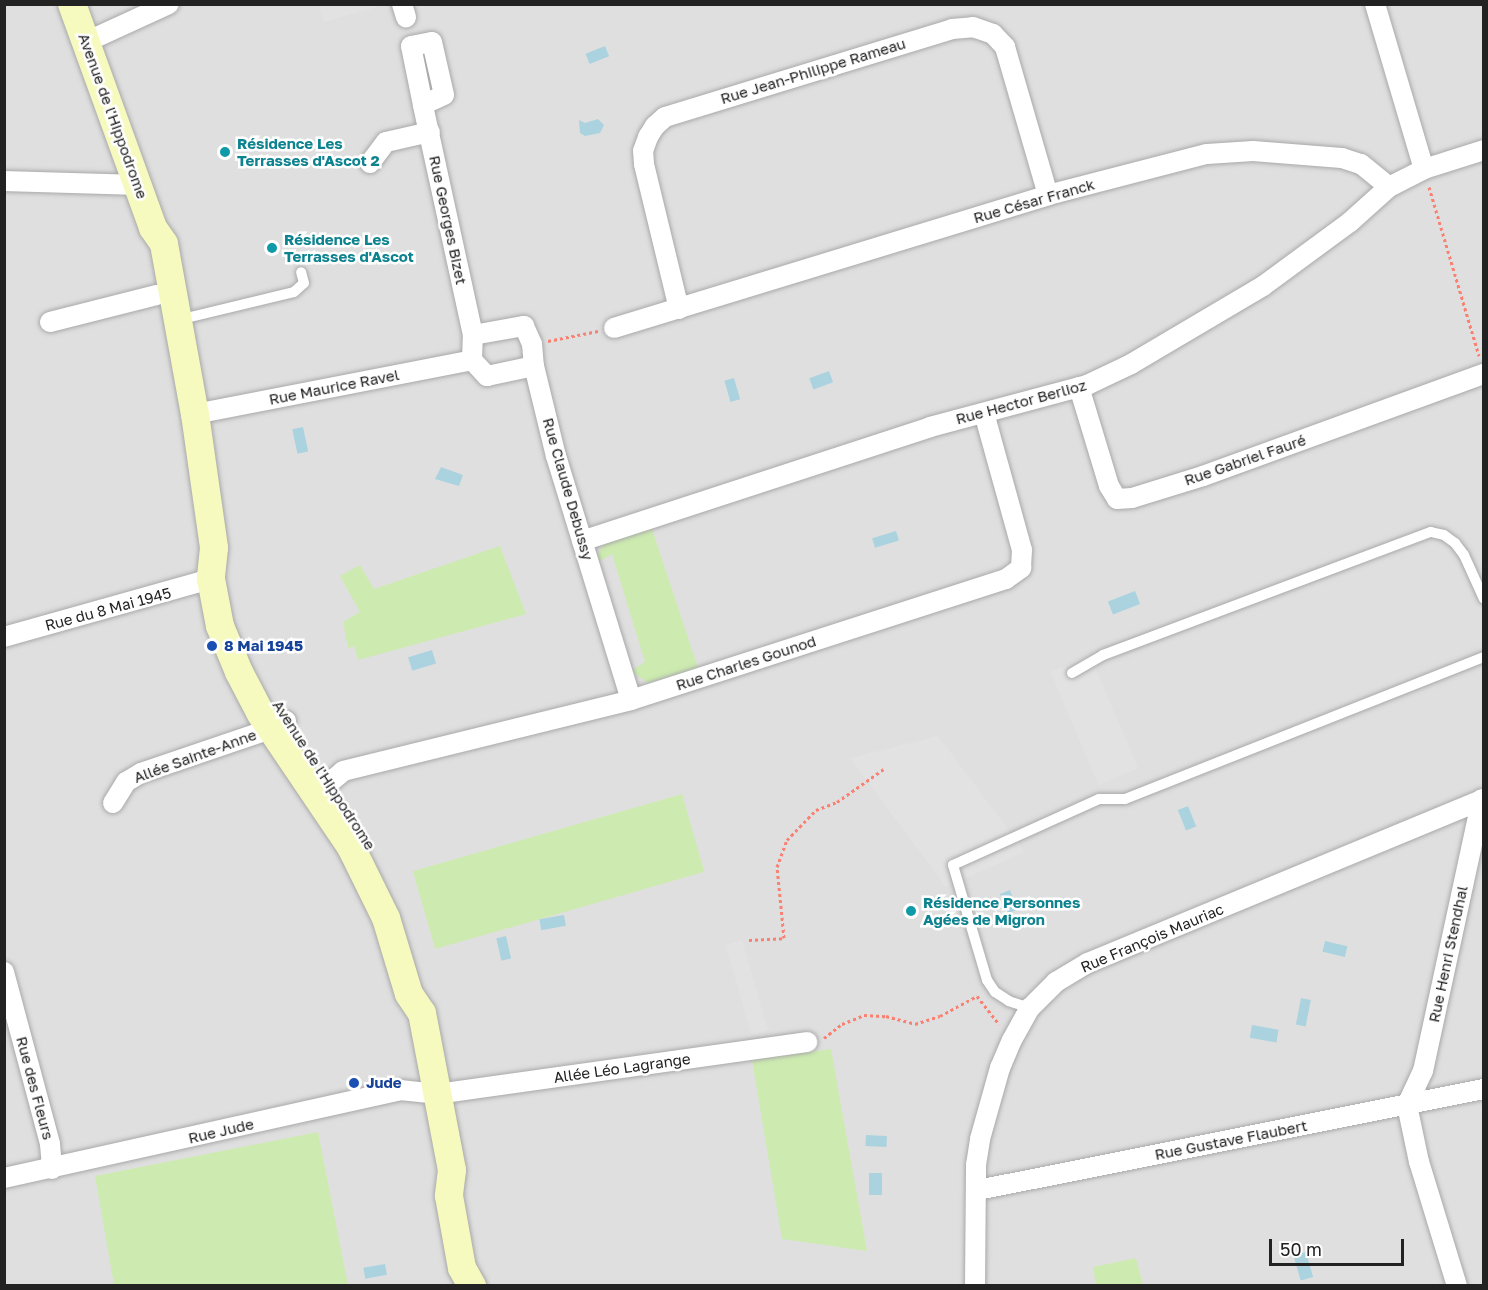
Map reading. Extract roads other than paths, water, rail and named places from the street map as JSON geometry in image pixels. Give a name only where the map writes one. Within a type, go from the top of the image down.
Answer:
[{"type":"street","name":"Avenue de l'Hippodrome","points":[[72,4],[153,228],[164,244],[195,414],[214,548],[212,579]]},
{"type":"street","points":[[86,42],[169,4]]},
{"type":"street","points":[[1375,4],[1424,169]]},
{"type":"street","name":"Rue Jean-Philippe Rameau","points":[[679,309],[644,164],[643,151],[654,126],[665,117],[952,29],[974,27],[993,34],[1005,47],[1048,195]]},
{"type":"street","name":"Rue Georges Bizet","points":[[423,105],[473,335]]},
{"type":"street","points":[[370,163],[386,142],[429,132]]},
{"type":"street","name":"Rue Hector Berlioz","points":[[582,541],[930,427],[1079,387],[1131,364],[1263,286],[1350,222],[1389,187],[1424,169],[1484,150]]},
{"type":"street","name":"Rue César Franck","points":[[614,328],[1048,195],[1207,154],[1253,151],[1342,158],[1361,164],[1389,187]]},
{"type":"street","points":[[4,181],[139,185]]},
{"type":"street","name":"Avenue de l'Hippodrome","points":[[153,228],[149,242],[200,556],[278,725],[323,788],[372,845],[400,905],[420,961],[426,987],[422,1013],[452,1170],[466,1190],[478,1264],[472,1285]]},
{"type":"street","points":[[50,322],[157,295]]},
{"type":"street","name":"Rue Claude Debussy","points":[[473,335],[524,326],[532,344],[534,366],[556,456],[631,700]]},
{"type":"street","points":[[473,335],[472,360],[487,376],[534,366]]},
{"type":"street","name":"Rue Maurice Ravel","points":[[195,414],[472,360]]},
{"type":"street","name":"Rue Gabriel Fauré","points":[[1079,387],[1109,486],[1117,499],[1132,498],[1203,476],[1482,368]]},
{"type":"street","name":"Rue Charles Gounod","points":[[323,788],[343,771],[631,700],[1006,579],[1015,574],[1023,560],[1022,550],[984,413]]},
{"type":"street","name":"Rue du 8 Mai 1945","points":[[4,637],[212,579]]},
{"type":"street","name":"Allée Sainte-Anne","points":[[113,803],[126,782],[141,773],[278,725]]},
{"type":"street","name":"Rue François Mauriac","points":[[975,1286],[978,1190],[976,1165],[980,1139],[1000,1068],[1011,1040],[1030,1008],[1056,982],[1088,963],[1483,799]]},
{"type":"street","name":"Rue Henri Stendhal","points":[[1407,1105],[1423,1071],[1483,799]]},
{"type":"street","name":"Rue des Fleurs","points":[[4,972],[50,1144],[52,1169]]},
{"type":"street","name":"Allée Léo Lagrange","points":[[437,1094],[807,1042]]},
{"type":"street","name":"Rue Gustave Flaubert","points":[[978,1190],[1484,1089]]},
{"type":"street","name":"Rue Jude","points":[[4,1178],[400,1090],[437,1094]]},
{"type":"street","points":[[1407,1105],[1419,1162],[1457,1286]]},
{"type":"lane","points":[[178,320],[294,292],[304,283],[301,272]]},
{"type":"lane","points":[[1072,673],[1103,655],[1431,532],[1444,535],[1455,543],[1464,555],[1484,599]]},
{"type":"lane","points":[[1030,1008],[1009,1001],[995,992],[987,980],[953,865],[1099,799],[1125,800],[1484,657]]},
{"type":"water","points":[[605,46],[609,56],[590,64],[586,54]]},
{"type":"water","points":[[598,119],[604,125],[600,133],[585,136],[580,133],[579,120],[585,123]]},
{"type":"water","points":[[829,371],[833,382],[813,389],[809,378]]},
{"type":"water","points":[[734,378],[740,399],[730,402],[724,381]]},
{"type":"water","points":[[303,427],[308,451],[297,454],[292,429]]},
{"type":"water","points":[[441,467],[463,475],[459,486],[435,479]]},
{"type":"water","points":[[896,531],[899,541],[875,548],[872,538]]},
{"type":"water","points":[[1135,591],[1140,604],[1113,614],[1108,601]]},
{"type":"water","points":[[432,650],[436,663],[412,671],[408,657]]},
{"type":"water","points":[[1188,806],[1196,826],[1186,831],[1178,810]]},
{"type":"water","points":[[1010,890],[1017,910],[1008,913],[1000,894]]},
{"type":"water","points":[[564,915],[566,926],[541,930],[539,919]]},
{"type":"water","points":[[506,936],[511,958],[501,961],[496,938]]},
{"type":"water","points":[[1325,941],[1347,946],[1345,957],[1323,952]]},
{"type":"water","points":[[1301,998],[1311,1000],[1306,1026],[1296,1025]]},
{"type":"water","points":[[1252,1025],[1279,1030],[1276,1042],[1250,1038]]},
{"type":"water","points":[[866,1135],[887,1136],[886,1147],[865,1146]]},
{"type":"water","points":[[869,1173],[882,1173],[882,1195],[869,1195]]},
{"type":"water","points":[[1306,1252],[1313,1277],[1301,1281],[1294,1256]]},
{"type":"water","points":[[385,1264],[387,1275],[365,1279],[363,1268]]},
{"type":"place","name":"Résidence Les Terrasses d'Ascot 2","points":[[225,152]]},
{"type":"place","name":"Résidence Les Terrasses d'Ascot","points":[[272,248]]},
{"type":"place","name":"8 Mai 1945","points":[[212,646]]},
{"type":"place","name":"Résidence Personnes Agées de Migron","points":[[911,911]]},
{"type":"place","name":"Jude","points":[[354,1083]]}]
